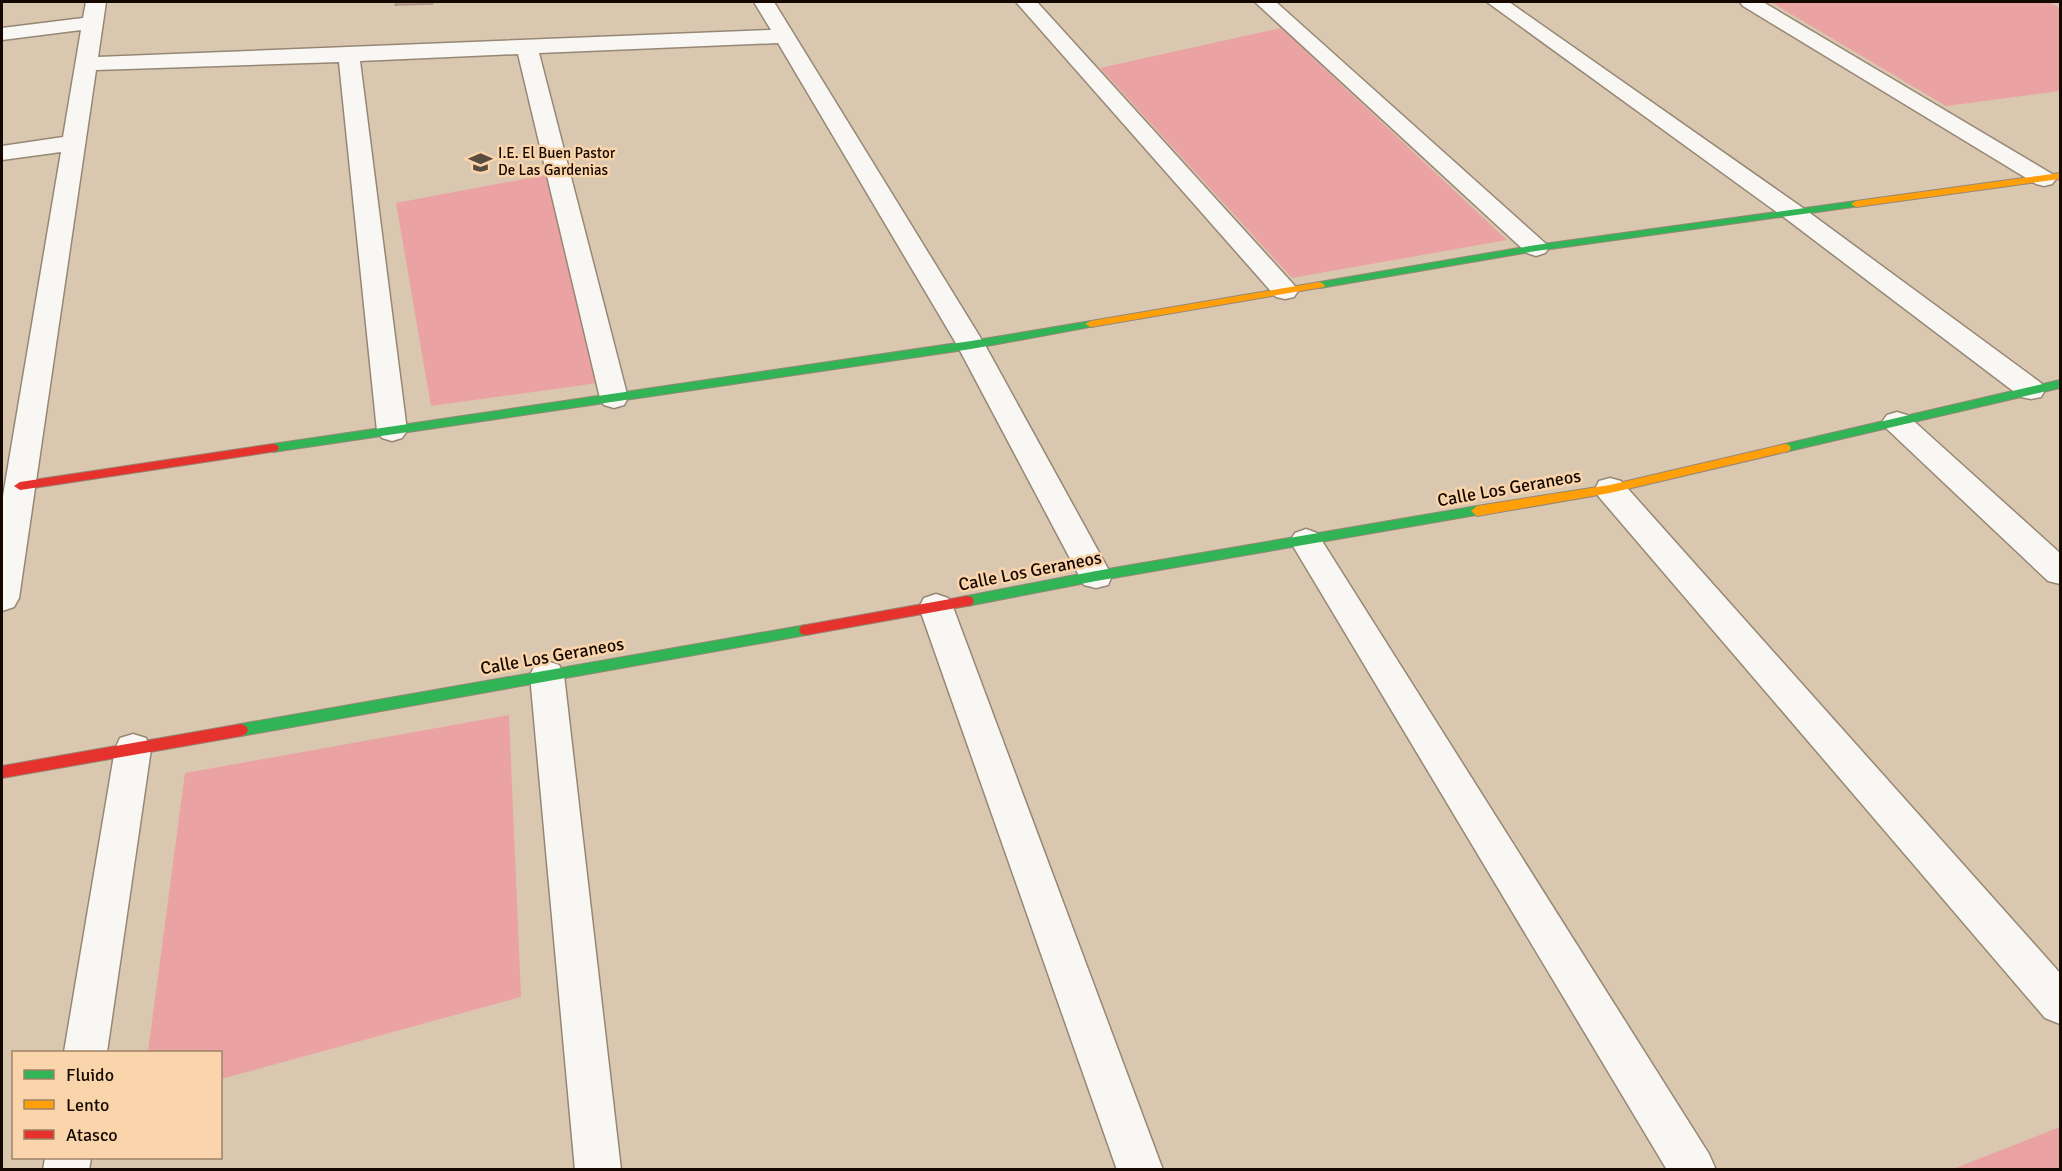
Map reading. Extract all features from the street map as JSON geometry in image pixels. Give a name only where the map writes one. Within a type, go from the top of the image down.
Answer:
[{"type":"street","points":[[764,2],[971,345],[1096,576]]},
{"type":"street","points":[[1026,2],[1285,291]]},
{"type":"street","points":[[1265,2],[1536,248]]},
{"type":"street","points":[[1497,2],[1794,213],[2031,390]]},
{"type":"street","points":[[1750,2],[2052,178]]},
{"type":"street","points":[[2,34],[94,12],[2,598]]},
{"type":"street","points":[[85,64],[785,36]]},
{"type":"street","points":[[527,46],[614,398]]},
{"type":"street","points":[[349,55],[392,431]]},
{"type":"street","points":[[2,153],[72,143]]},
{"type":"street","points":[[20,486],[971,345],[1536,248],[2052,178]]},
{"type":"street","name":"Calle Los Geraneos","points":[[2,772],[936,607],[1096,576],[1610,489],[2061,384]]},
{"type":"street","points":[[1897,422],[2061,572]]},
{"type":"street","points":[[1610,489],[2061,1004]]},
{"type":"street","points":[[1306,541],[1693,1170]]},
{"type":"street","points":[[936,607],[1140,1170]]},
{"type":"street","points":[[547,675],[598,1170]]},
{"type":"street","points":[[85,1051],[133,749]]},
{"type":"shaded area","points":[[1771,2],[2048,2],[2060,8],[2060,91],[1946,106]]},
{"type":"shaded area","points":[[1281,28],[1507,240],[1292,278],[1100,68]]},
{"type":"shaded area","points":[[545,175],[605,382],[431,406],[396,203]]},
{"type":"shaded area","points":[[509,715],[521,997],[222,1079],[222,1051],[148,1051],[185,773]]},
{"type":"shaded area","points":[[2060,1127],[2060,1169],[1953,1169]]},
{"type":"building","points":[[397,2],[434,2],[432,4],[395,5]]},
{"type":"traffic: fast","points":[[1320,285],[1536,248],[1856,204]]},
{"type":"traffic: fast","points":[[273,448],[971,345],[1091,324]]},
{"type":"traffic: fast","points":[[1785,448],[2060,384]]},
{"type":"traffic: fast","points":[[967,601],[1096,576],[1477,511]]},
{"type":"traffic: fast","points":[[241,730],[806,630]]},
{"type":"traffic: slow","points":[[1856,204],[2060,176]]},
{"type":"traffic: slow","points":[[1091,324],[1320,285]]},
{"type":"traffic: slow","points":[[1477,511],[1610,489],[1785,448]]},
{"type":"traffic: jam","points":[[20,486],[273,448]]},
{"type":"traffic: jam","points":[[806,630],[967,601]]},
{"type":"traffic: jam","points":[[2,772],[241,730]]},
{"type":"place","name":"I.E. El Buen Pastor De Las Gardenias","points":[[480,162]]}]
